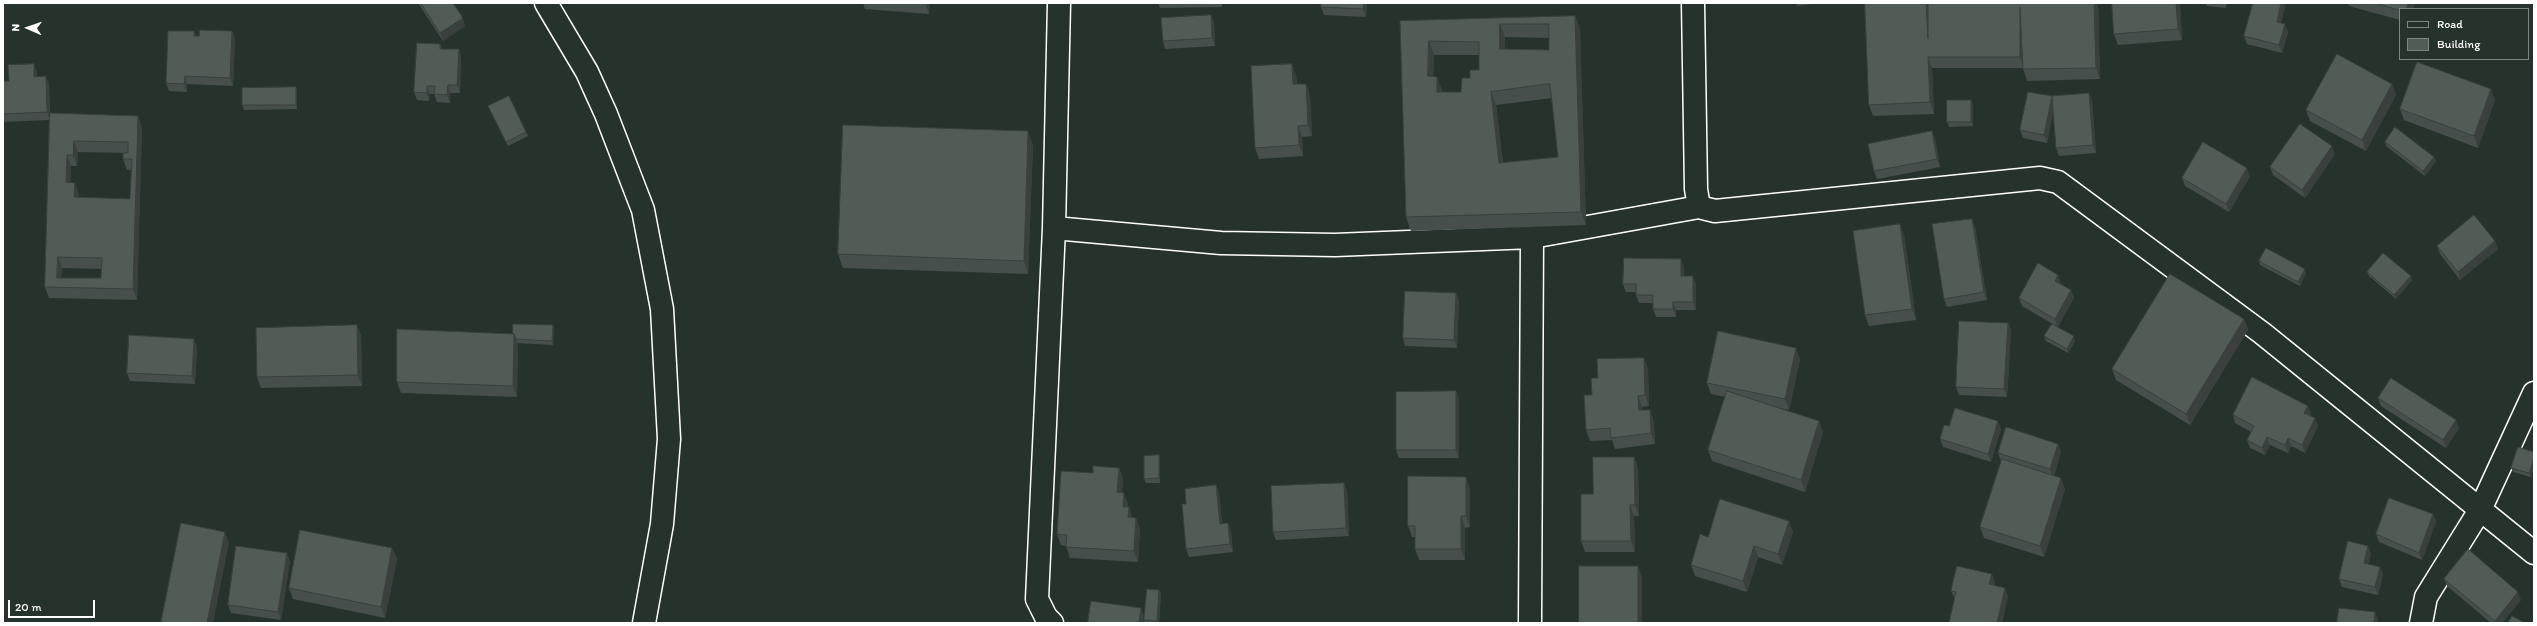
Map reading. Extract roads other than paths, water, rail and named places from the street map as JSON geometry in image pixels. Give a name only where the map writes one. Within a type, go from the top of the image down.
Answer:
[{"type":"street","points":[[546,3],[590,79],[606,114],[643,210],[662,309],[669,439],[662,524],[644,623]]},
{"type":"street","points":[[1052,623],[1046,617],[1037,599],[1054,228],[1059,3]]},
{"type":"street","points":[[1693,3],[1696,189],[1699,207]]},
{"type":"street","points":[[1054,228],[1154,238],[1251,243],[1336,245],[1532,237],[1699,207],[1715,211],[2040,178],[2058,182],[2262,333],[2534,554]]},
{"type":"street","points":[[1530,623],[1532,237]]},
{"type":"street","points":[[2421,623],[2426,597],[2480,510],[2534,393]]}]
